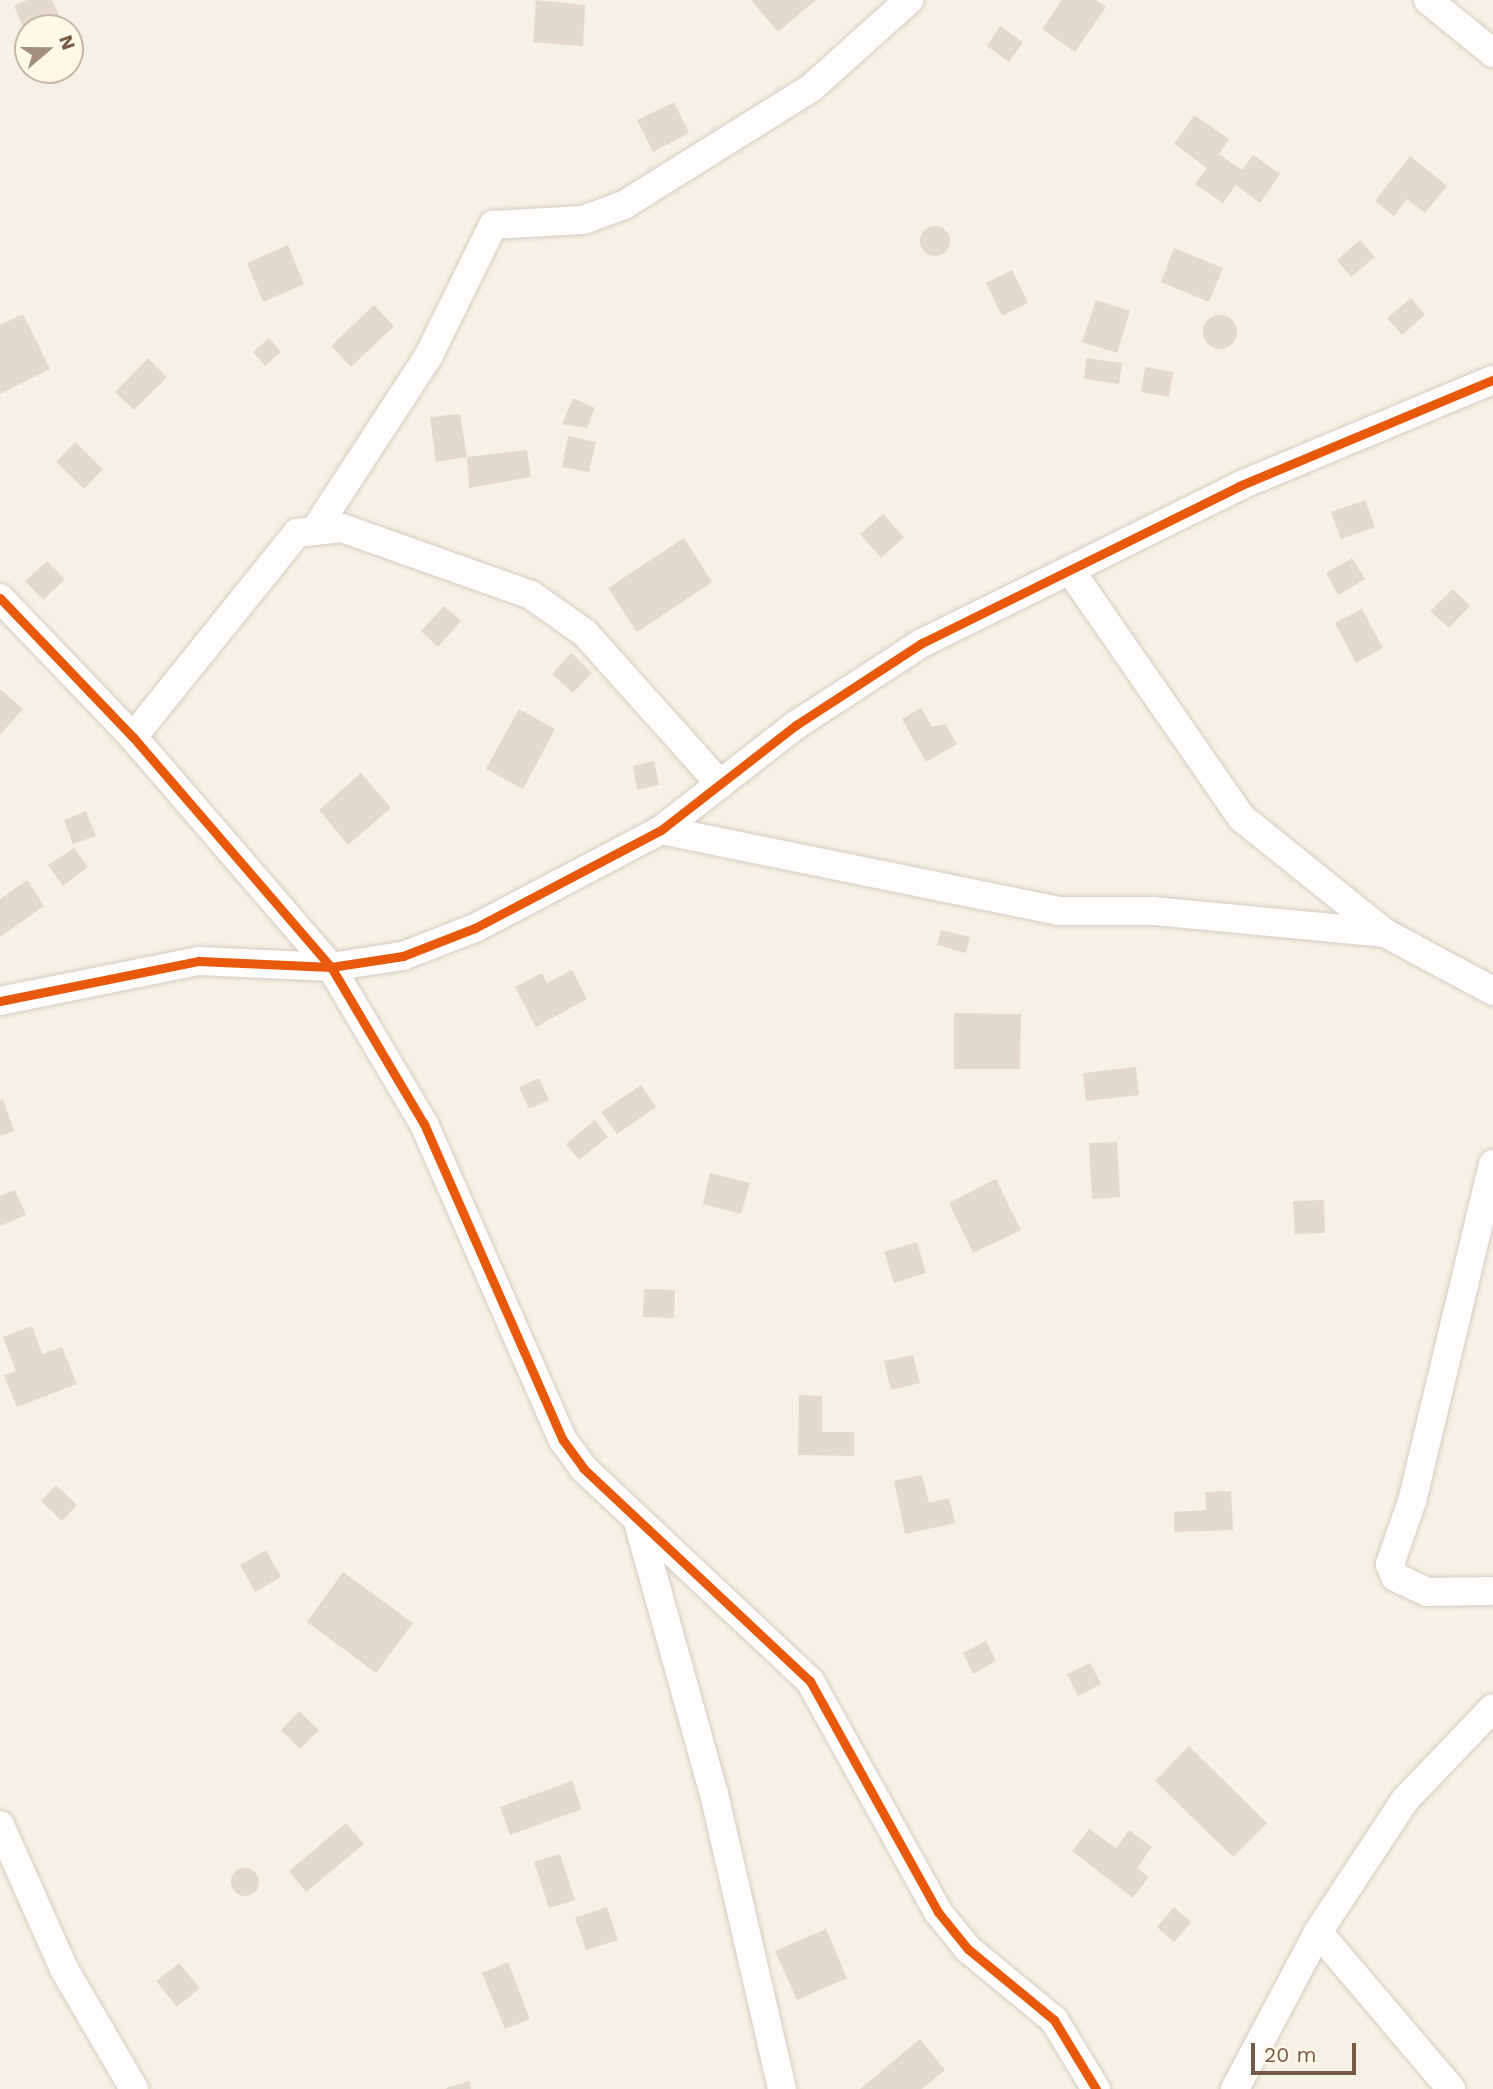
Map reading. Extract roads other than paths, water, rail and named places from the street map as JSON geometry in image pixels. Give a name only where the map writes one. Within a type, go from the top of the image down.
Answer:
[{"type":"street","points":[[317,527],[429,355],[494,225],[583,220],[624,205],[811,88],[909,0]]},
{"type":"street","points":[[1428,0],[1493,53]]},
{"type":"street","points":[[0,1001],[200,961],[331,967],[403,956],[475,928],[661,830],[720,784],[922,643],[1239,486],[1493,380]]},
{"type":"street","points":[[133,737],[297,533],[317,527],[374,537],[531,595],[585,633],[720,784]]},
{"type":"street","points":[[1070,570],[1130,650],[1219,793],[1385,933],[1493,991]]},
{"type":"street","points":[[0,598],[133,737],[331,967],[424,1124],[563,1440],[638,1520],[810,1681],[938,1912],[968,1949],[1054,2020],[1096,2089]]},
{"type":"street","points":[[661,830],[1058,911],[1153,911],[1385,933]]},
{"type":"street","points":[[1493,1164],[1412,1501],[1390,1564],[1395,1577],[1427,1592],[1493,1591]]},
{"type":"street","points":[[638,1520],[714,1794],[782,2089]]},
{"type":"street","points":[[1235,2089],[1318,1932],[1405,1800],[1493,1707]]},
{"type":"street","points":[[0,1825],[64,1969],[134,2089]]},
{"type":"street","points":[[1318,1932],[1451,2089]]}]
